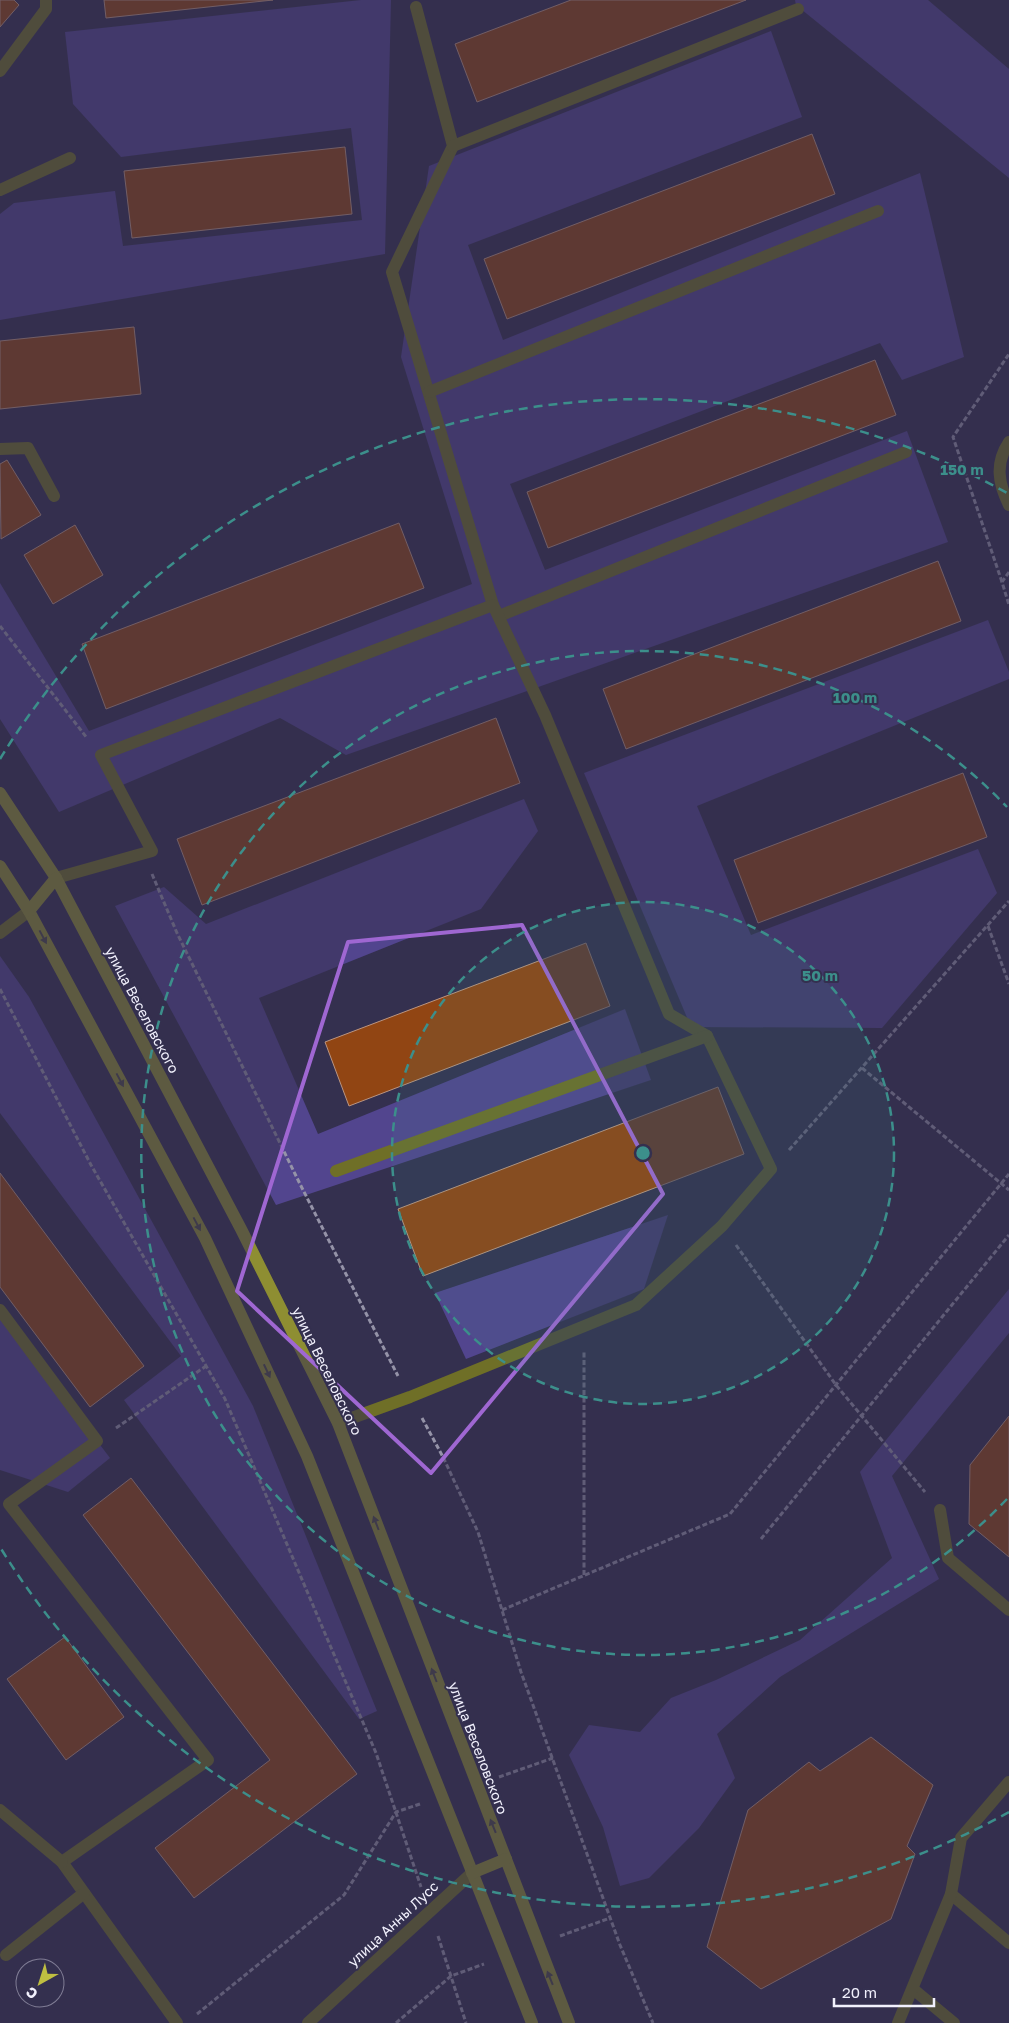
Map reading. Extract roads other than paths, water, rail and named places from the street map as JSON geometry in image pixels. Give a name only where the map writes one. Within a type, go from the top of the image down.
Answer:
[{"type":"main road","name":"улица Веселовского","points":[[0,793],[56,878],[236,1221],[338,1423],[569,2023]]},
{"type":"main road","points":[[0,866],[29,911],[205,1238],[306,1456],[532,2023]]},
{"type":"main road","points":[[29,911],[56,878]]},
{"type":"main road","name":"улица Анны Лусс","points":[[472,1873],[506,1859]]},
{"type":"street","points":[[0,71],[46,9],[46,0]]},
{"type":"street","points":[[338,1423],[410,1397],[636,1306],[722,1226],[771,1169],[707,1036],[669,1014],[545,715],[496,611],[428,392],[392,272],[453,146],[416,7]]},
{"type":"street","points":[[453,146],[798,9]]},
{"type":"street","points":[[0,190],[70,158]]},
{"type":"street","points":[[428,392],[878,211]]},
{"type":"street","points":[[1009,442],[1002,452],[999,470],[1001,490],[1009,505]]},
{"type":"street","points":[[0,449],[28,448],[54,496]]},
{"type":"street","points":[[56,878],[152,851],[101,755],[496,611],[906,452]]},
{"type":"street","points":[[0,933],[29,911]]},
{"type":"street","points":[[336,1172],[707,1036]]},
{"type":"street","points":[[0,1310],[97,1441],[9,1504],[208,1760],[62,1862]]},
{"type":"street","points":[[940,1510],[948,1558],[1009,1610]]},
{"type":"street","points":[[898,2023],[951,1894],[961,1838],[1009,1782]]},
{"type":"street","points":[[0,1810],[62,1862],[177,2023]]},
{"type":"street","name":"улица Анны Лусс","points":[[308,2023],[429,1910],[472,1873]]},
{"type":"street","points":[[6,1956],[84,1893]]},
{"type":"street","points":[[951,1894],[1009,1943]]},
{"type":"street","points":[[912,1989],[954,2023]]}]
